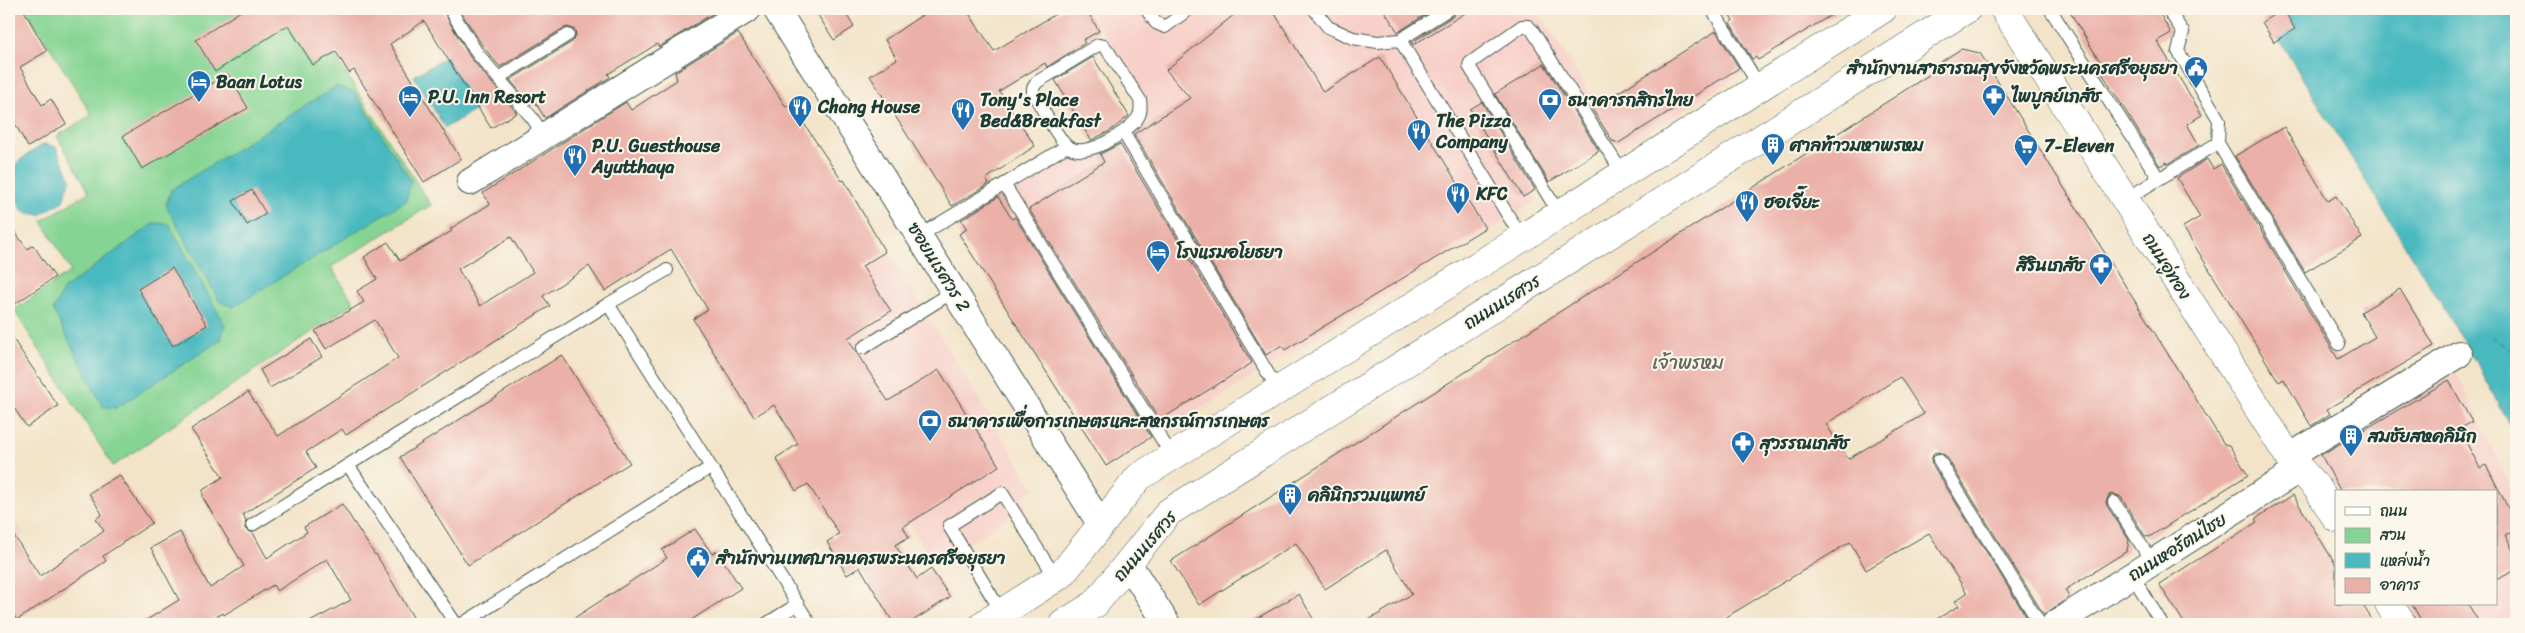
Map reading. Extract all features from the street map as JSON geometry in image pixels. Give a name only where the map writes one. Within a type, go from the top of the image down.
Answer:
[{"type":"street","points":[[470,182],[748,9]]},
{"type":"street","name":"ซอยนเรศวร 2","points":[[776,9],[1101,525]]},
{"type":"street","points":[[993,618],[1062,574],[1139,478],[1560,215],[1883,9]]},
{"type":"street","name":"ถนนนเรศวร","points":[[1063,624],[1095,604],[1169,512],[1967,9]]},
{"type":"street","name":"ถนนอู่ทอง","points":[[2004,9],[2294,463],[2318,489],[2335,516]]},
{"type":"street","name":"ถนนหอรัตนไชย","points":[[2055,624],[2142,569],[2294,463],[2459,354]]},
{"type":"street","points":[[1128,563],[1167,624]]},
{"type":"street","points":[[2390,606],[2402,624]]},
{"type":"lane","points":[[450,9],[477,53],[533,119],[544,136]]},
{"type":"lane","points":[[1146,9],[1156,23],[1165,26],[1189,9]]},
{"type":"lane","points":[[1314,9],[1328,27],[1353,38],[1378,42],[1400,40],[1449,9]]},
{"type":"lane","points":[[1712,9],[1760,87]]},
{"type":"lane","points":[[2050,9],[2158,179]]},
{"type":"lane","points":[[2168,9],[2182,32],[2178,51],[2219,120],[2218,143],[2339,344]]},
{"type":"lane","points":[[1560,215],[1469,66],[1470,63],[1522,26],[1528,26],[1532,30],[1623,174]]},
{"type":"lane","points":[[498,78],[568,35]]},
{"type":"lane","points":[[1400,40],[1522,238]]},
{"type":"lane","points":[[1098,45],[1104,46],[1140,100],[1139,118],[1123,132],[1092,150],[1079,151],[1067,146],[1033,94],[1033,88],[1037,82],[1098,45]]},
{"type":"lane","points":[[1123,132],[1278,390]]},
{"type":"lane","points":[[2126,199],[2218,143]]},
{"type":"lane","points":[[919,236],[1067,146]]},
{"type":"lane","points":[[1004,184],[1172,456]]},
{"type":"lane","points":[[252,525],[608,304],[667,270]]},
{"type":"lane","points":[[863,348],[954,291]]},
{"type":"lane","points":[[608,304],[810,624]]},
{"type":"lane","points":[[1939,460],[2040,624]]},
{"type":"lane","points":[[348,465],[456,624]]},
{"type":"lane","points":[[462,624],[711,467]]},
{"type":"lane","points":[[993,618],[949,526],[1002,493],[1056,578]]},
{"type":"lane","points":[[2114,502],[2142,569],[2162,624]]},
{"type":"lane","points":[[766,624],[798,604]]},
{"type":"shaded area","points":[[1088,9],[1537,9],[1597,106],[1733,21],[1726,9],[1845,9],[1620,149],[1615,141],[1532,191],[1537,200],[1106,468],[955,228],[1148,110],[1139,86]]},
{"type":"shaded area","points":[[889,253],[1035,489],[1022,497],[1027,506],[935,565],[783,322]]},
{"type":"shaded area","points":[[2456,372],[2516,499],[2516,624],[2418,624],[2406,606],[2498,606],[2498,490],[2335,490],[2313,455]]},
{"type":"shaded area","points":[[9,512],[24,535],[9,545]]},
{"type":"green space","points":[[26,9],[304,9],[431,205],[331,267],[354,303],[113,466],[14,310],[71,271],[42,221],[89,192],[57,136],[92,115]]},
{"type":"water","points":[[2260,9],[2516,9],[2516,435],[2461,336]]},
{"type":"water","points":[[446,57],[477,109],[445,128],[414,76]]},
{"type":"water","points":[[337,86],[355,93],[411,181],[406,201],[233,307],[220,302],[166,205],[171,190]]},
{"type":"water","points":[[44,144],[56,147],[71,179],[63,201],[40,215],[23,212],[12,187],[11,171],[21,159]]},
{"type":"water","points":[[154,223],[169,224],[225,325],[221,340],[116,408],[103,407],[53,310],[64,289]]},
{"type":"building","points":[[19,9],[23,9],[47,51],[20,67],[42,105],[51,99],[66,124],[28,147],[14,122],[16,120],[9,107],[9,15]]},
{"type":"building","points":[[244,9],[442,9],[470,57],[517,113],[491,128],[424,21],[390,44],[461,159],[424,182],[354,70],[349,73],[336,52],[313,65],[288,25],[215,72],[196,40]]},
{"type":"building","points":[[459,9],[720,9],[659,47],[657,44],[608,74],[610,77],[545,118],[535,102],[531,104],[510,80],[572,42],[576,35],[575,30],[568,27],[564,28],[500,67],[484,48]]},
{"type":"building","points":[[814,9],[843,9],[854,27],[834,40]]},
{"type":"building","points":[[931,9],[966,9],[994,51],[1064,9],[1086,9],[1099,31],[1083,40],[1085,43],[1047,67],[1045,63],[999,91],[1035,146],[986,179],[989,184],[952,206],[870,76],[897,59],[885,40]]},
{"type":"building","points":[[1241,9],[1272,9],[1323,92],[1380,57],[1485,228],[1285,350],[1282,345],[1266,355],[1134,134],[1190,98],[1166,70]]},
{"type":"building","points":[[1383,9],[1434,9],[1398,32]]},
{"type":"building","points":[[1457,9],[1472,9],[1413,45],[1411,43],[1453,16]]},
{"type":"building","points":[[1726,9],[1841,9],[1758,60],[1756,57],[1752,59],[1730,23],[1733,20]]},
{"type":"building","points":[[2068,9],[2157,9],[2171,33],[2157,41],[2202,115],[2187,124],[2199,145],[2168,164],[2167,162],[2160,166],[2100,70],[2104,68]]},
{"type":"building","points":[[2283,9],[2295,29],[2274,42],[2262,22]]},
{"type":"building","points":[[1716,31],[1739,68],[1617,144],[1615,141],[1613,142],[1592,109]]},
{"type":"building","points":[[738,33],[786,107],[791,104],[842,181],[844,180],[885,252],[862,266],[891,311],[848,338],[856,352],[888,401],[939,370],[999,466],[903,527],[909,537],[895,545],[917,579],[931,569],[950,597],[908,624],[894,624],[860,567],[847,575],[827,542],[839,534],[808,484],[796,491],[776,458],[798,444],[774,405],[754,417],[693,319],[708,310],[671,249],[605,291],[589,266],[543,296],[550,306],[346,435],[342,429],[306,452],[316,468],[243,514],[246,520],[245,529],[253,533],[267,558],[307,532],[304,527],[342,504],[376,554],[417,624],[306,624],[351,600],[327,559],[277,591],[273,585],[224,615],[223,613],[203,624],[140,624],[179,600],[151,548],[180,532],[210,588],[244,566],[203,498],[203,490],[223,477],[191,429],[248,392],[278,436],[398,358],[375,320],[326,349],[315,331],[364,302],[357,291],[377,279],[364,257],[388,242],[400,261],[452,231],[450,229],[490,204],[483,193],[626,102],[631,110],[677,80],[675,72]],"holes":[[[511,237],[533,272],[480,306],[458,269]]]},
{"type":"building","points":[[1961,49],[1980,53],[2224,444],[2229,445],[2248,475],[2149,537],[2145,536],[2121,497],[2114,494],[2109,495],[2106,502],[2107,506],[2129,540],[2127,551],[2065,590],[2069,597],[2044,615],[1946,456],[1939,452],[1934,453],[1931,460],[1932,464],[2031,624],[1928,624],[1959,606],[1955,601],[1967,593],[1929,533],[1866,570],[1850,542],[1715,624],[1362,624],[1412,594],[1386,550],[1325,589],[1296,543],[1199,605],[1171,561],[1938,69],[1936,65]],"holes":[[[1900,377],[1924,414],[1848,459],[1826,424]]]},
{"type":"building","points":[[1093,57],[1129,116],[1110,131],[1091,140],[1055,80]]},
{"type":"building","name":"ธนาคารกสิกรไทย","points":[[1544,64],[1599,151],[1549,182],[1495,94]]},
{"type":"building","points":[[228,74],[248,108],[142,169],[123,136]]},
{"type":"building","points":[[1482,102],[1535,190],[1523,197],[1470,109]]},
{"type":"building","points":[[2284,127],[2328,201],[2336,196],[2362,238],[2305,272],[2235,156]]},
{"type":"building","name":"โรงแรมอโยธยา","points":[[1120,144],[1252,363],[1160,420],[1029,209],[1104,162],[1100,154]]},
{"type":"building","points":[[2207,159],[2213,169],[2221,164],[2338,359],[2375,337],[2361,312],[2400,289],[2434,346],[2327,409],[2330,414],[2311,426],[2284,379],[2279,382],[2183,227],[2200,217],[2177,178]]},
{"type":"building","points":[[252,190],[266,214],[247,225],[233,201]]},
{"type":"building","points":[[998,197],[1012,219],[1015,217],[1151,437],[1106,466],[959,234],[967,229],[961,220]]},
{"type":"building","points":[[9,223],[27,249],[33,245],[55,277],[9,308]]},
{"type":"building","points":[[172,268],[207,325],[173,346],[138,289]]},
{"type":"building","points":[[9,333],[58,406],[27,427],[9,401]]},
{"type":"building","points":[[311,339],[322,357],[270,388],[260,370]]},
{"type":"building","points":[[562,355],[630,463],[468,565],[400,457]]},
{"type":"building","points":[[2449,380],[2472,422],[2459,429],[2480,468],[2486,465],[2516,523],[2516,530],[2505,535],[2516,556],[2516,570],[2498,579],[2498,490],[2340,490],[2321,455]]},
{"type":"building","points":[[119,475],[152,523],[103,556],[106,561],[17,620],[9,608],[9,528],[40,576],[104,531],[96,519],[102,514],[89,493]]},
{"type":"building","points":[[2293,495],[2335,563],[2335,606],[2363,606],[2375,624],[2185,624],[2159,584],[2257,522],[2255,519]]},
{"type":"building","name":"สำนักงานเทศบาลนครพระนครศรีอยุธยา","points":[[695,529],[712,554],[717,551],[741,588],[685,624],[565,624],[667,558],[662,550]]},
{"type":"building","points":[[1299,594],[1316,624],[1247,624]]},
{"type":"building","points":[[2413,606],[2469,606],[2480,624],[2423,624]]},
{"type":"ferry route","points":[[2490,336],[2516,354]]},
{"type":"place","name":"สำนักงานสาธารณสุขจังหวัดพระนครศรีอยุธยา","points":[[2196,89]]},
{"type":"place","name":"Baan Lotus","points":[[199,103]]},
{"type":"place","name":"ไพบูลย์เภสัช","points":[[1994,117]]},
{"type":"place","name":"P.U. Inn Resort","points":[[410,118]]},
{"type":"place","name":"ธนาคารกสิกรไทย","points":[[1550,121]]},
{"type":"place","name":"Chang House","points":[[800,128]]},
{"type":"place","name":"Tony's Place Bed&Breakfast","points":[[963,131]]},
{"type":"place","name":"The Pizza Company","points":[[1419,152]]},
{"type":"place","name":"ศาลท้าวมหาพรหม","points":[[1773,166]]},
{"type":"place","name":"7-Eleven","points":[[2026,167]]},
{"type":"place","name":"P.U. Guesthouse Ayutthaya","points":[[575,177]]},
{"type":"place","name":"KFC","points":[[1458,215]]},
{"type":"place","name":"ฮอเจี๊ยะ","points":[[1747,223]]},
{"type":"place","name":"โรงแรมอโยธยา","points":[[1158,273]]},
{"type":"place","name":"สิรินเภสัช","points":[[2101,286]]},
{"type":"place","name":"ธนาคารเพื่อการเกษตรและสหกรณ์การเกษตร","points":[[930,442]]},
{"type":"place","name":"สมชัยสหคลินิก","points":[[2351,457]]},
{"type":"place","name":"สุวรรณเภสัช","points":[[1743,464]]},
{"type":"place","name":"คลินิกรวมแพทย์","points":[[1290,516]]},
{"type":"place","name":"สำนักงานเทศบาลนครพระนครศรีอยุธยา","points":[[698,579]]},
{"type":"district","name":"เจ้าพรหม","points":[[1688,362]]}]
